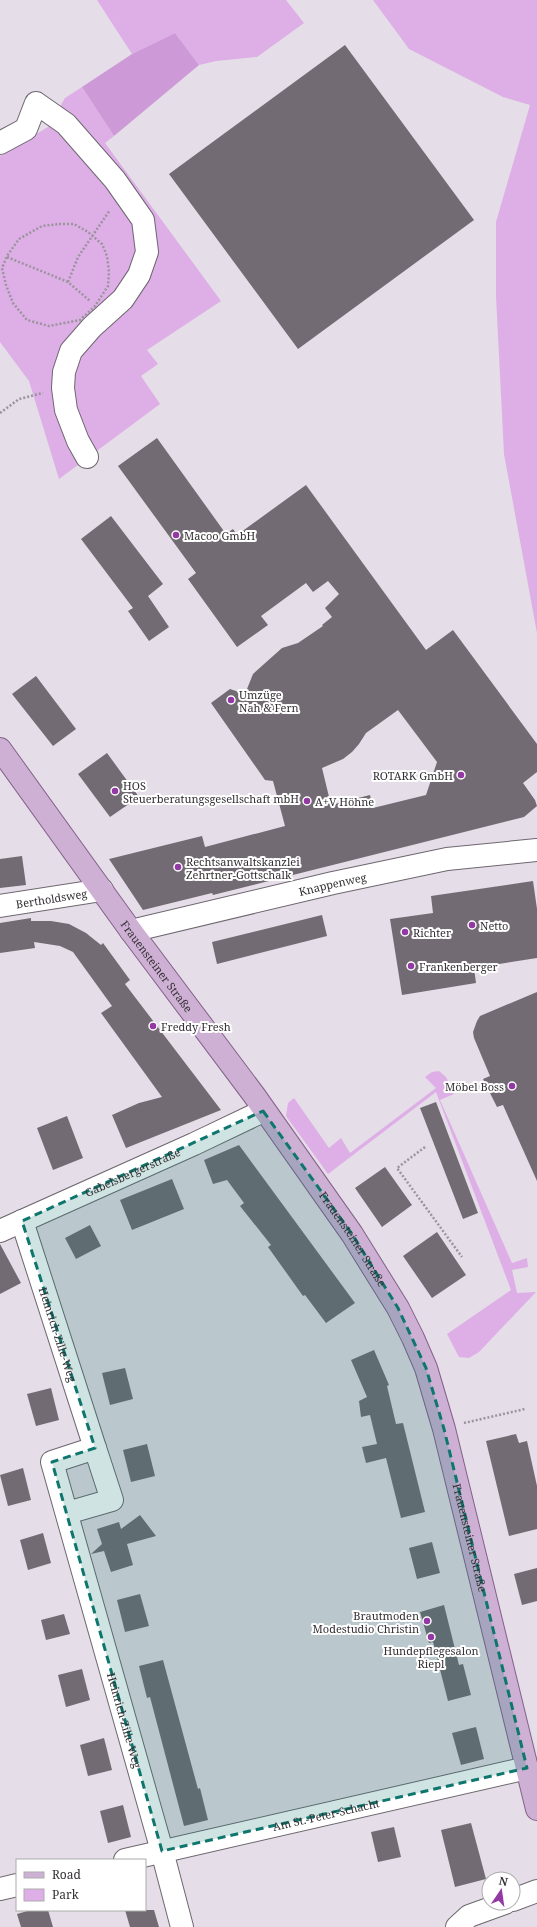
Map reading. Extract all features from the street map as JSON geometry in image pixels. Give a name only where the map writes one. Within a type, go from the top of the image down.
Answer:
[{"type":"main road","name":"Frauensteiner Straße","points":[[0,749],[131,931],[254,1095],[352,1234],[398,1308],[426,1368],[444,1429],[537,1809]]},
{"type":"street","points":[[0,143],[26,129],[36,103],[66,124],[123,191],[143,220],[147,252],[139,275],[123,299],[100,311],[92,327],[72,351],[64,372],[63,388],[66,410],[78,441],[87,457]]},
{"type":"street","name":"Knappenweg","points":[[131,931],[333,883],[447,859],[537,850]]},
{"type":"street","name":"Bertholdsweg","points":[[0,906],[102,890]]},
{"type":"street","name":"Gabelsbergerstraße","points":[[0,1231],[264,1111]]},
{"type":"street","name":"Heinrich-Zille-Weg","points":[[22,1221],[112,1500],[67,1513]]},
{"type":"street","name":"Heinrich-Zille-Weg","points":[[95,1448],[52,1462],[162,1851],[182,1927]]},
{"type":"street","name":"Am St.-Peter-Schacht","points":[[129,1859],[527,1768]]},
{"type":"street","points":[[0,1889],[16,1885]]},
{"type":"street","points":[[521,1897],[537,1892]]},
{"type":"street","points":[[457,1927],[469,1916],[483,1911]]},
{"type":"path","points":[[68,282],[78,257],[123,191]]},
{"type":"path","points":[[74,224],[93,236],[102,244],[107,256],[109,272],[108,286],[100,311],[80,320],[49,326],[27,320],[13,303],[6,285],[2,268],[7,256],[19,239],[42,226],[74,224]]},
{"type":"path","points":[[7,256],[68,282],[100,311]]},
{"type":"path","points":[[0,413],[19,399],[63,388]]},
{"type":"path","points":[[425,1147],[397,1168],[462,1257]]},
{"type":"path","points":[[468,1422],[525,1410]]},
{"type":"highlighted area","points":[[263,1111],[352,1234],[398,1308],[426,1368],[444,1429],[527,1768],[162,1851],[52,1462],[95,1448],[22,1221]]},
{"type":"green space","points":[[97,0],[286,0],[304,23],[257,57],[216,61],[199,65],[175,33],[132,54]]},
{"type":"green space","points":[[373,0],[537,0],[537,633],[504,454],[496,296],[496,222],[530,105],[503,97],[409,49]]},
{"type":"green space","points":[[82,87],[114,136],[105,143],[221,301],[147,350],[158,364],[141,376],[160,404],[59,479],[29,381],[0,342],[0,156],[48,127],[65,98]]},
{"type":"green space","points":[[439,1071],[446,1077],[454,1094],[440,1100],[512,1263],[527,1258],[528,1267],[512,1270],[517,1293],[536,1292],[479,1352],[469,1358],[459,1357],[447,1334],[511,1290],[436,1092],[328,1174],[286,1116],[288,1103],[294,1098],[329,1148],[341,1138],[350,1153],[436,1088],[425,1077],[432,1072]]},
{"type":"shaded area","points":[[175,33],[199,65],[114,136],[82,87],[132,54]]},
{"type":"building","points":[[345,45],[474,220],[298,349],[169,174]]},
{"type":"building","points":[[157,438],[226,534],[233,529],[237,535],[306,485],[426,650],[453,630],[537,744],[537,772],[523,783],[535,800],[537,806],[524,817],[213,895],[212,893],[143,910],[109,859],[202,836],[205,847],[285,826],[273,781],[265,780],[211,703],[230,689],[245,694],[253,674],[282,648],[298,643],[323,626],[322,625],[332,617],[325,608],[339,594],[328,581],[313,592],[306,583],[261,616],[268,625],[237,647],[188,579],[196,573],[118,466]],"holes":[[[398,710],[437,762],[426,795],[373,808],[370,795],[331,805],[322,768],[343,759],[352,752],[366,733]]]},
{"type":"building","points":[[111,516],[163,584],[148,596],[169,627],[149,641],[128,611],[133,608],[81,539]]},
{"type":"building","points":[[36,676],[76,729],[53,746],[12,694]]},
{"type":"building","points":[[107,753],[139,797],[110,817],[78,774]]},
{"type":"building","points":[[22,856],[26,885],[0,888],[0,859]]},
{"type":"building","points":[[533,881],[537,909],[537,958],[474,968],[476,983],[402,995],[390,919],[433,913],[431,896]]},
{"type":"building","points":[[322,915],[327,936],[217,964],[212,942]]},
{"type":"building","points":[[31,918],[31,921],[51,921],[69,924],[86,933],[101,945],[103,943],[130,980],[125,984],[221,1110],[126,1148],[112,1115],[139,1103],[162,1097],[101,1013],[112,1006],[73,952],[60,946],[34,942],[35,948],[0,953],[0,923]]},
{"type":"building","name":"Möbel Boss","points":[[537,992],[537,1181],[503,1105],[497,1107],[483,1079],[490,1076],[474,1038],[473,1032],[480,1016]]},
{"type":"building","points":[[436,1102],[478,1213],[463,1219],[420,1108]]},
{"type":"building","points":[[67,1116],[83,1158],[53,1170],[37,1128]]},
{"type":"building","points":[[239,1145],[355,1303],[326,1323],[305,1295],[303,1296],[268,1247],[271,1245],[240,1206],[244,1203],[227,1180],[213,1184],[204,1160]]},
{"type":"building","points":[[385,1167],[412,1205],[382,1227],[355,1188]]},
{"type":"building","points":[[172,1179],[184,1209],[132,1230],[120,1200]]},
{"type":"building","points":[[90,1225],[101,1246],[76,1259],[65,1238]]},
{"type":"building","points":[[437,1232],[466,1275],[432,1298],[403,1256]]},
{"type":"building","points":[[0,1244],[21,1283],[0,1294]]},
{"type":"building","points":[[374,1350],[389,1385],[387,1386],[396,1424],[403,1423],[425,1512],[401,1518],[386,1458],[366,1463],[362,1447],[377,1444],[370,1415],[361,1417],[359,1401],[367,1397],[351,1360]]},
{"type":"building","points":[[125,1368],[133,1399],[110,1405],[102,1373]]},
{"type":"building","points":[[51,1388],[59,1420],[36,1426],[27,1394]]},
{"type":"building","points":[[516,1434],[519,1443],[527,1441],[537,1486],[537,1529],[509,1536],[486,1441]]},
{"type":"building","points":[[147,1444],[155,1476],[131,1482],[123,1450]]},
{"type":"building","points":[[23,1468],[31,1500],[8,1506],[0,1475]]},
{"type":"building","points":[[140,1515],[156,1536],[127,1544],[133,1565],[111,1572],[104,1551],[91,1554],[102,1544],[97,1529],[119,1522],[121,1529]]},
{"type":"building","points":[[43,1533],[51,1563],[28,1570],[20,1540]]},
{"type":"building","points":[[432,1542],[440,1573],[417,1579],[409,1548]]},
{"type":"building","points":[[537,1568],[537,1601],[522,1605],[514,1574]]},
{"type":"building","points":[[140,1594],[149,1626],[125,1632],[117,1600]]},
{"type":"building","points":[[444,1605],[459,1665],[463,1664],[471,1695],[448,1701],[433,1642],[429,1643],[420,1612]]},
{"type":"building","points":[[64,1614],[70,1634],[46,1640],[41,1620]]},
{"type":"building","points":[[163,1660],[198,1789],[200,1788],[208,1820],[184,1826],[150,1697],[147,1698],[139,1666]]},
{"type":"building","points":[[82,1669],[90,1700],[66,1707],[58,1675]]},
{"type":"building","points":[[476,1727],[484,1759],[461,1765],[452,1733]]},
{"type":"building","points":[[104,1738],[112,1770],[88,1776],[80,1745]]},
{"type":"building","points":[[123,1805],[131,1837],[108,1843],[100,1811]]},
{"type":"building","points":[[471,1823],[484,1871],[481,1871],[481,1880],[455,1887],[441,1830]]},
{"type":"building","points":[[394,1827],[401,1857],[378,1862],[371,1832]]},
{"type":"building","points":[[154,1910],[159,1927],[130,1927],[125,1911]]},
{"type":"building","points":[[28,1911],[48,1911],[53,1927],[21,1927],[17,1914]]},
{"type":"place","name":"Macoo GmbH","points":[[176,535]]},
{"type":"place","name":"Umzüge Nah & Fern","points":[[231,700]]},
{"type":"place","name":"ROTARK GmbH","points":[[461,775]]},
{"type":"place","name":"HOS Steuerberatungsgesellschaft mbH","points":[[115,791]]},
{"type":"place","name":"A+V Höhne","points":[[307,801]]},
{"type":"place","name":"Rechtsanwaltskanzlei Zehrtner-Gottschalk","points":[[178,867]]},
{"type":"place","name":"Netto","points":[[472,925]]},
{"type":"place","name":"Richter","points":[[405,932]]},
{"type":"place","name":"Frankenberger","points":[[411,966]]},
{"type":"place","name":"Freddy Fresh","points":[[153,1026]]},
{"type":"place","name":"Möbel Boss","points":[[512,1086]]},
{"type":"place","name":"Brautmoden Modestudio Christin","points":[[427,1621]]},
{"type":"place","name":"Hundepflegesalon Riepl","points":[[431,1637]]}]
